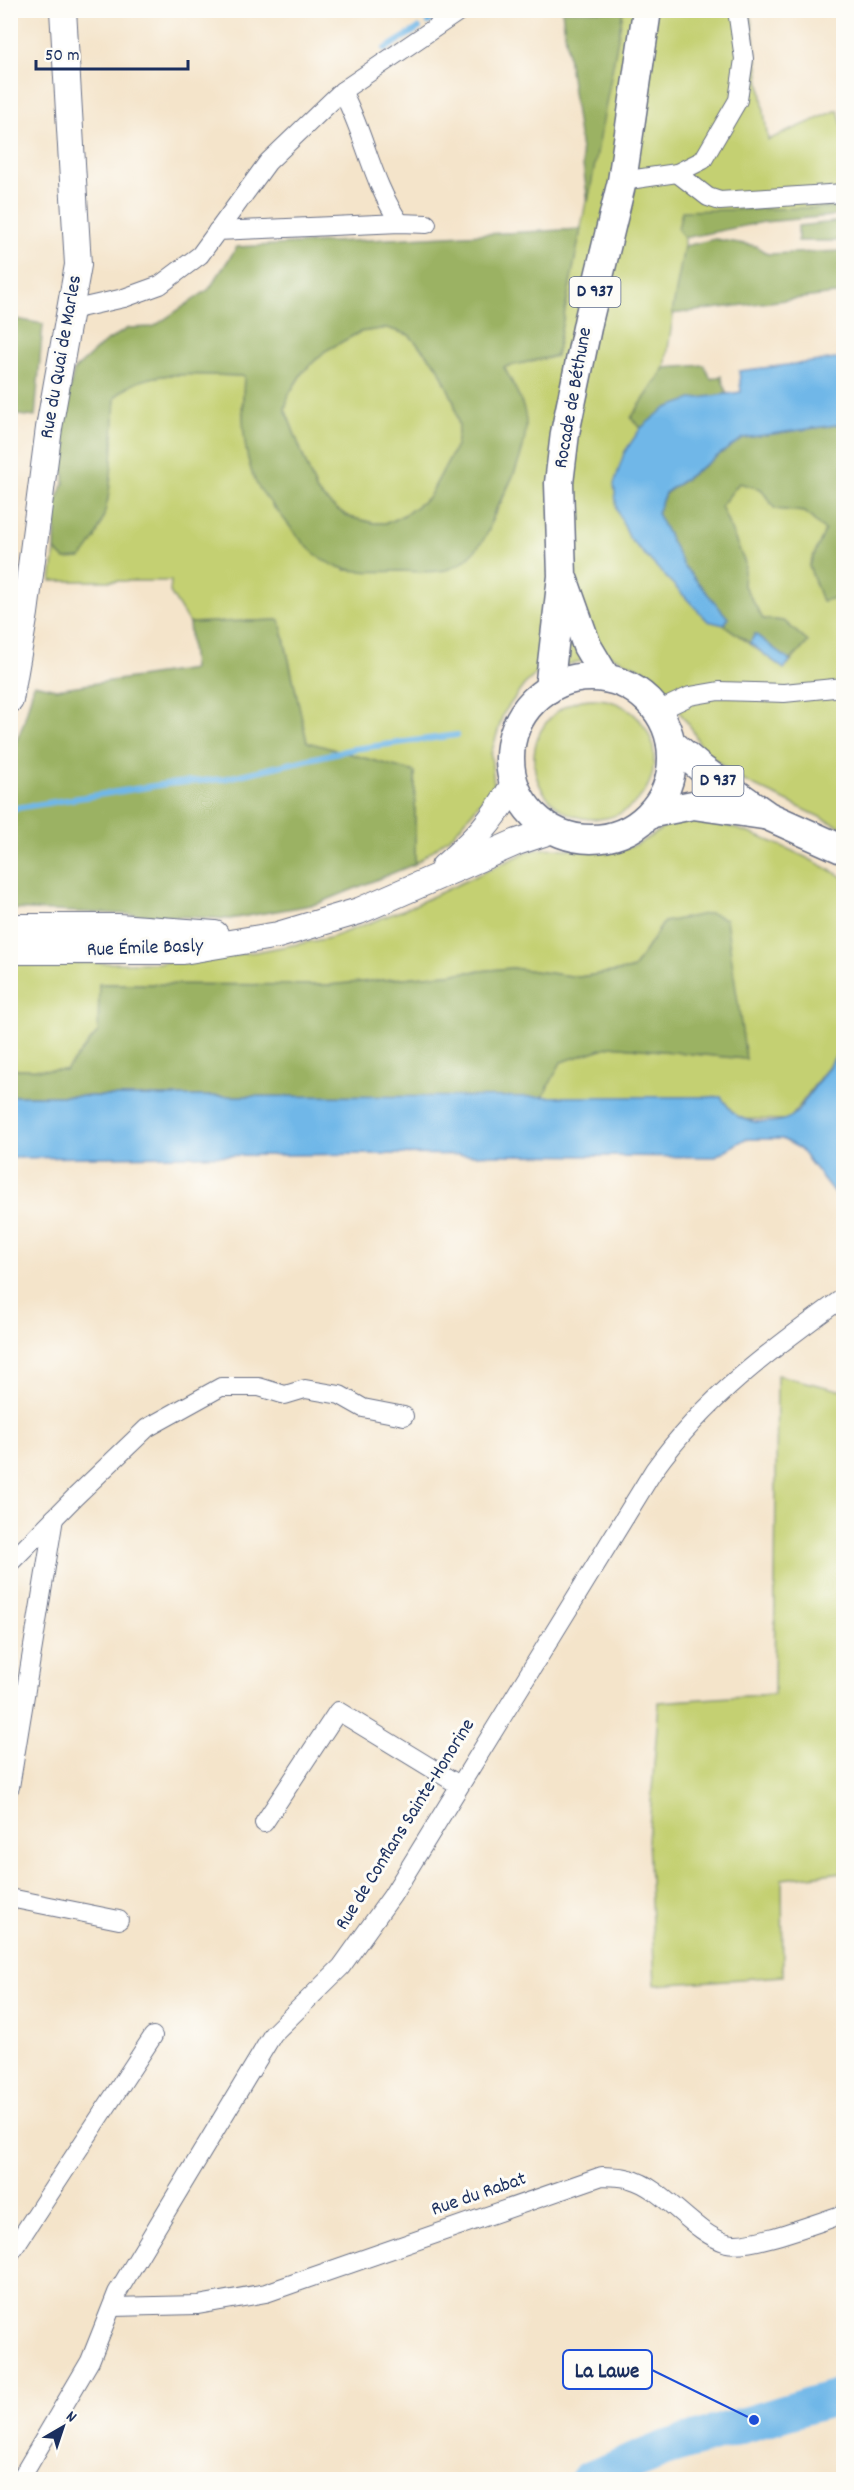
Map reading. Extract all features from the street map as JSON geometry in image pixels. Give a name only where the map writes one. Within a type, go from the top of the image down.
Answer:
[{"type":"main road","name":"Rue du Quai de Marles","points":[[10,700],[26,614],[49,428],[78,265],[63,10]]},
{"type":"main road","name":"Rocade de Béthune","points":[[549,688],[562,576],[559,483],[565,433],[589,318],[622,181],[647,10]]},
{"type":"main road","name":"Rocade de Béthune","points":[[562,576],[587,646],[606,678]]},
{"type":"main road","points":[[586,677],[606,678],[634,690],[658,711],[671,743],[672,768],[666,792],[653,813],[636,827],[606,838],[573,838],[553,830],[536,818],[522,802],[514,783],[510,762],[512,740],[519,720],[532,702],[549,688],[567,680],[586,677]]},
{"type":"main road","name":"D 937","points":[[671,743],[703,770],[768,816],[843,850]]},
{"type":"main road","points":[[428,881],[477,839],[493,820],[514,783]]},
{"type":"main road","name":"D 937","points":[[653,813],[693,805],[768,816]]},
{"type":"main road","name":"Rue Émile Basly","points":[[10,951],[183,951],[279,935],[335,920],[476,862],[517,842],[553,830]]},
{"type":"main road","name":"Rue Émile Basly","points":[[10,927],[118,927],[201,934],[279,935]]},
{"type":"main road","points":[[10,939],[43,939],[118,927]]},
{"type":"street","points":[[71,310],[124,298],[160,285],[200,255],[268,162],[342,92],[461,10]]},
{"type":"street","points":[[622,181],[677,173],[703,160],[738,100],[744,59],[737,10]]},
{"type":"street","points":[[342,92],[357,118],[383,198],[400,223]]},
{"type":"street","points":[[677,173],[708,197],[720,201],[843,193]]},
{"type":"street","points":[[218,231],[400,223],[427,224]]},
{"type":"street","points":[[658,711],[690,696],[719,691],[784,693],[843,687]]},
{"type":"street","name":"Rue de Conflans Sainte-Honorine","points":[[20,2480],[90,2361],[125,2279],[273,2034],[346,1960],[392,1896],[604,1548],[673,1443],[713,1399],[754,1363],[843,1297]]},
{"type":"street","points":[[10,1563],[147,1428],[221,1388],[259,1387],[285,1395],[305,1389],[340,1395],[363,1408],[404,1416]]},
{"type":"street","points":[[10,1788],[54,1518]]},
{"type":"street","points":[[264,1823],[338,1711],[459,1785]]},
{"type":"street","points":[[10,1898],[119,1920]]},
{"type":"street","points":[[10,2254],[153,2036]]},
{"type":"street","name":"Rue du Rabat","points":[[112,2307],[198,2305],[266,2293],[602,2176],[631,2179],[669,2203],[701,2228],[728,2243],[776,2238],[843,2214]]},
{"type":"green space","points":[[562,11],[623,11],[588,202]]},
{"type":"green space","points":[[623,11],[750,11],[768,140],[838,110],[844,132],[843,207],[678,229],[684,238],[684,246],[665,368],[632,418],[641,428],[624,453],[617,510],[630,539],[708,621],[724,625],[784,669],[808,642],[784,621],[763,619],[743,584],[745,563],[721,506],[739,483],[761,489],[775,509],[805,512],[825,531],[809,566],[822,600],[843,596],[843,828],[740,779],[701,748],[692,729],[657,682],[644,670],[607,654],[537,673],[524,685],[503,714],[491,754],[494,785],[455,833],[415,864],[415,772],[307,742],[280,620],[189,623],[170,592],[171,581],[51,581],[55,550],[65,559],[108,500],[115,398],[127,388],[141,381],[194,374],[245,376],[242,407],[248,456],[273,507],[345,570],[406,571],[488,532],[514,473],[524,439],[522,405],[504,367],[556,356]]},
{"type":"green space","points":[[843,207],[843,215],[764,222],[684,238],[678,229],[682,211]]},
{"type":"green space","points":[[843,221],[843,241],[798,241],[798,226]]},
{"type":"green space","points":[[581,229],[556,356],[504,367],[519,396],[526,418],[523,448],[488,532],[476,549],[461,563],[449,569],[437,571],[377,572],[345,569],[320,558],[297,535],[256,483],[245,444],[244,376],[193,374],[157,377],[141,381],[127,388],[115,398],[110,482],[101,524],[93,542],[81,558],[65,559],[55,550],[56,503],[64,483],[63,419],[74,370],[104,343],[128,328],[153,327],[209,289],[237,247]],"holes":[[[387,328],[409,335],[438,367],[454,402],[459,426],[456,446],[429,497],[406,514],[387,523],[374,523],[349,517],[317,492],[285,409],[289,394],[302,373],[325,351],[360,332]]]},
{"type":"green space","points":[[715,239],[756,246],[768,254],[843,251],[843,293],[672,314],[684,246]]},
{"type":"green space","points":[[11,318],[43,324],[35,417],[11,414]]},
{"type":"green space","points":[[387,328],[409,335],[438,366],[454,402],[459,426],[456,446],[429,497],[406,514],[387,523],[374,523],[349,517],[317,492],[285,409],[289,394],[302,373],[325,351],[360,332]]},
{"type":"green space","points":[[704,365],[711,379],[721,376],[727,394],[681,404],[662,413],[641,428],[631,418],[665,368]]},
{"type":"green space","points":[[843,424],[843,596],[822,601],[809,566],[825,531],[805,512],[775,509],[761,489],[739,483],[721,506],[745,563],[743,584],[763,619],[784,621],[808,642],[790,661],[755,634],[750,643],[724,625],[728,618],[684,566],[657,513],[665,494],[743,438]]},
{"type":"green space","points":[[280,620],[307,742],[415,772],[415,864],[317,904],[230,919],[11,909],[11,754],[23,725],[34,684],[56,689],[193,669],[189,623]]},
{"type":"green space","points":[[594,699],[617,703],[637,716],[650,736],[654,759],[650,782],[637,802],[617,815],[594,819],[571,815],[551,802],[538,782],[534,759],[538,736],[551,716],[571,703]]},
{"type":"green space","points":[[689,816],[769,840],[843,877],[843,1046],[789,1120],[745,1119],[735,1115],[721,1097],[543,1097],[561,1062],[611,1046],[746,1059],[664,922],[633,969],[579,977],[512,968],[329,985],[99,984],[99,1032],[66,1070],[11,1069],[11,963],[159,963],[255,952],[330,938],[408,908],[527,852],[552,848],[607,851],[629,848],[671,823]]},
{"type":"green space","points":[[710,913],[726,919],[746,1059],[611,1046],[561,1062],[543,1097],[11,1096],[11,1069],[66,1070],[98,1032],[99,984],[329,985],[512,968],[579,977],[633,969],[664,922]]},
{"type":"green space","points":[[777,1375],[843,1391],[843,1872],[782,1879],[783,1976],[655,1985],[648,1840],[659,1702],[774,1694]]},
{"type":"water","points":[[843,358],[843,424],[743,438],[665,493],[657,513],[684,566],[728,618],[724,625],[708,621],[630,539],[617,510],[614,484],[624,453],[641,428],[664,409],[692,399],[741,392],[739,371]]},
{"type":"water","points":[[755,634],[790,661],[784,669],[750,643]]},
{"type":"water","points":[[843,1046],[843,1204],[799,1148],[782,1139],[745,1139],[714,1157],[375,1154],[11,1158],[11,1096],[721,1097],[737,1116],[744,1119],[760,1122],[777,1121],[797,1112]]},
{"type":"waterway","points":[[428,22],[444,10]]},
{"type":"waterway","points":[[385,49],[419,28]]},
{"type":"waterway","points":[[10,809],[166,784],[223,779],[353,749],[457,735]]},
{"type":"waterway","points":[[588,2480],[664,2449],[844,2395]]},
{"type":"place","name":"La Lawe","points":[[754,2420]]}]
